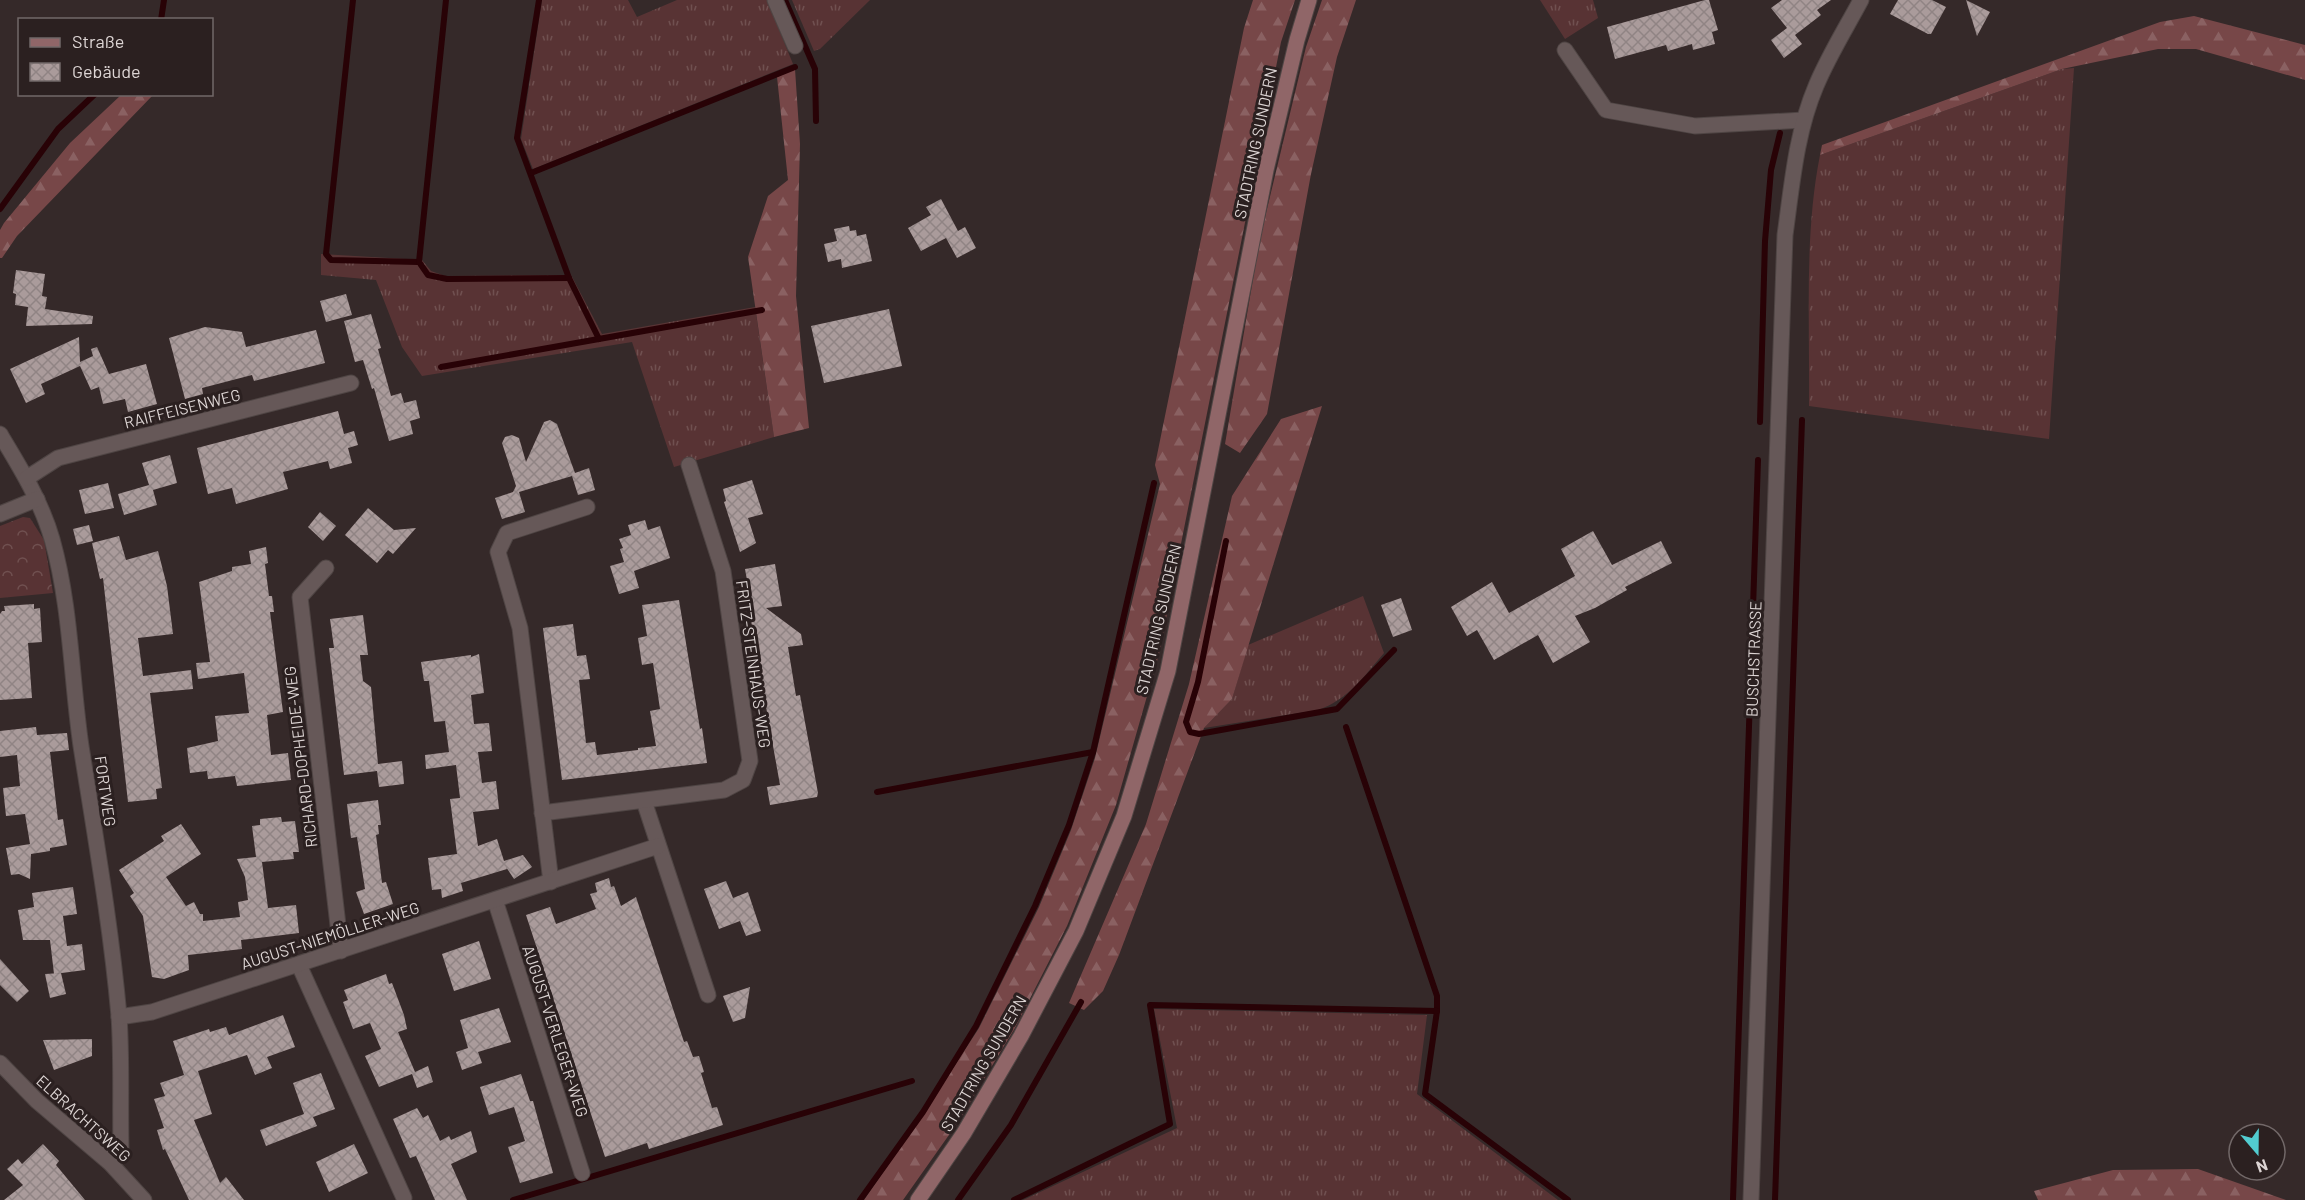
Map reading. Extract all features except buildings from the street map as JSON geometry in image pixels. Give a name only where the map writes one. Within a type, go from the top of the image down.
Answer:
[{"type":"main road","name":"STADTRING SUNDERN","points":[[918,1200],[964,1133],[1021,1036],[1076,931],[1124,816],[1168,671],[1266,170],[1297,40],[1309,0]]},
{"type":"street","points":[[776,0],[795,46]]},
{"type":"street","name":"BUSCHSTRASSE","points":[[1751,1200],[1785,235],[1798,145],[1804,120],[1816,86],[1861,0]]},
{"type":"street","points":[[1565,50],[1606,110],[1695,126],[1804,120]]},
{"type":"street","name":"RAIFFEISENWEG","points":[[27,478],[58,458],[351,383]]},
{"type":"street","name":"FORTWEG","points":[[0,434],[37,499],[52,538],[63,588],[78,724],[119,1017],[121,1148],[110,1163]]},
{"type":"street","name":"FRITZ-STEINHAUS-WEG","points":[[644,801],[724,790],[743,780],[750,761],[723,571],[689,465]]},
{"type":"street","points":[[0,514],[37,499]]},
{"type":"street","points":[[551,882],[520,628],[498,552],[507,533],[587,507]]},
{"type":"street","name":"RICHARD-DOPHEIDE-WEG","points":[[327,568],[300,597],[341,951]]},
{"type":"street","points":[[542,813],[644,801],[708,995]]},
{"type":"street","name":"AUGUST-NIEMÖLLER-WEG","points":[[119,1017],[153,1012],[658,846]]},
{"type":"street","name":"AUGUST-VERLEGER-WEG","points":[[495,900],[582,1173]]},
{"type":"street","points":[[299,965],[404,1198]]},
{"type":"street","name":"ELBRACHTSWEG","points":[[0,1063],[37,1101],[110,1163],[144,1200]]},
{"type":"green space","points":[[542,0],[628,0],[637,17],[677,0],[767,0],[793,64],[533,169],[521,139]]},
{"type":"green space","points":[[792,0],[870,0],[820,49],[814,51]]},
{"type":"green space","points":[[1253,0],[1295,0],[1281,42],[1159,654],[1116,805],[1067,926],[1015,1028],[956,1125],[903,1200],[864,1200],[979,1028],[1039,907],[1071,830],[1095,758],[1160,484],[1155,465],[1244,28]]},
{"type":"green space","points":[[1322,0],[1356,0],[1337,57],[1311,174],[1267,414],[1240,453],[1225,444],[1260,238],[1306,47]]},
{"type":"green space","points":[[1540,0],[1593,0],[1598,18],[1565,39]]},
{"type":"green space","points":[[2194,16],[2305,45],[2305,80],[2196,49],[2158,49],[2062,69],[1820,155],[1822,145],[2160,22]]},
{"type":"green space","points":[[2074,68],[2049,439],[1809,406],[1810,248],[1820,155],[2062,69]]},
{"type":"green space","points":[[795,69],[800,144],[796,296],[809,428],[774,437],[748,257],[768,196],[788,180],[777,77]]},
{"type":"green space","points":[[120,96],[152,96],[17,236],[0,258],[0,230],[4,223],[70,143]]},
{"type":"green space","points":[[321,254],[422,260],[431,271],[445,276],[571,275],[602,334],[755,307],[774,437],[674,467],[632,342],[422,376],[402,347],[376,280],[321,275]]},
{"type":"green space","points":[[1322,406],[1232,699],[1204,728],[1119,955],[1103,991],[1084,1010],[1069,1003],[1146,824],[1189,684],[1232,496],[1281,419]]},
{"type":"green space","points":[[23,517],[30,518],[44,540],[53,593],[0,598],[0,526]]},
{"type":"green space","points":[[1363,596],[1384,653],[1347,693],[1318,710],[1204,728],[1232,699],[1248,645]]},
{"type":"green space","points":[[1154,1009],[1427,1015],[1417,1094],[1558,1200],[1023,1200],[1177,1128]]},
{"type":"green space","points":[[2198,1169],[2227,1179],[2227,1182],[2235,1182],[2286,1200],[2038,1200],[2034,1191],[2113,1170]]},
{"type":"waterway","points":[[161,18],[164,0]]},
{"type":"waterway","points":[[353,0],[326,254],[331,260],[419,262]]},
{"type":"waterway","points":[[446,0],[419,262],[428,275],[447,279],[569,278]]},
{"type":"waterway","points":[[539,0],[517,138],[569,278],[599,339]]},
{"type":"waterway","points":[[785,0],[815,69],[816,121]]},
{"type":"waterway","points":[[531,173],[795,67]]},
{"type":"waterway","points":[[0,209],[58,129],[93,96]]},
{"type":"waterway","points":[[1760,422],[1765,241],[1771,170],[1780,133]]},
{"type":"waterway","points":[[441,367],[762,310]]},
{"type":"waterway","points":[[1775,1200],[1802,420]]},
{"type":"waterway","points":[[1733,1200],[1758,460]]},
{"type":"waterway","points":[[860,1200],[923,1112],[976,1026],[1035,906],[1069,825],[1093,752],[1154,483]]},
{"type":"waterway","points":[[1226,541],[1198,682],[1186,722],[1190,732],[1199,734],[1337,709],[1394,650]]},
{"type":"waterway","points":[[1346,727],[1437,996],[1437,1011],[1425,1094],[1568,1200]]},
{"type":"waterway","points":[[877,792],[1093,752]]},
{"type":"waterway","points":[[958,1200],[1011,1125],[1081,1002]]},
{"type":"waterway","points":[[1014,1200],[1170,1124],[1150,1005],[1437,1011]]},
{"type":"waterway","points":[[513,1200],[912,1081]]}]
